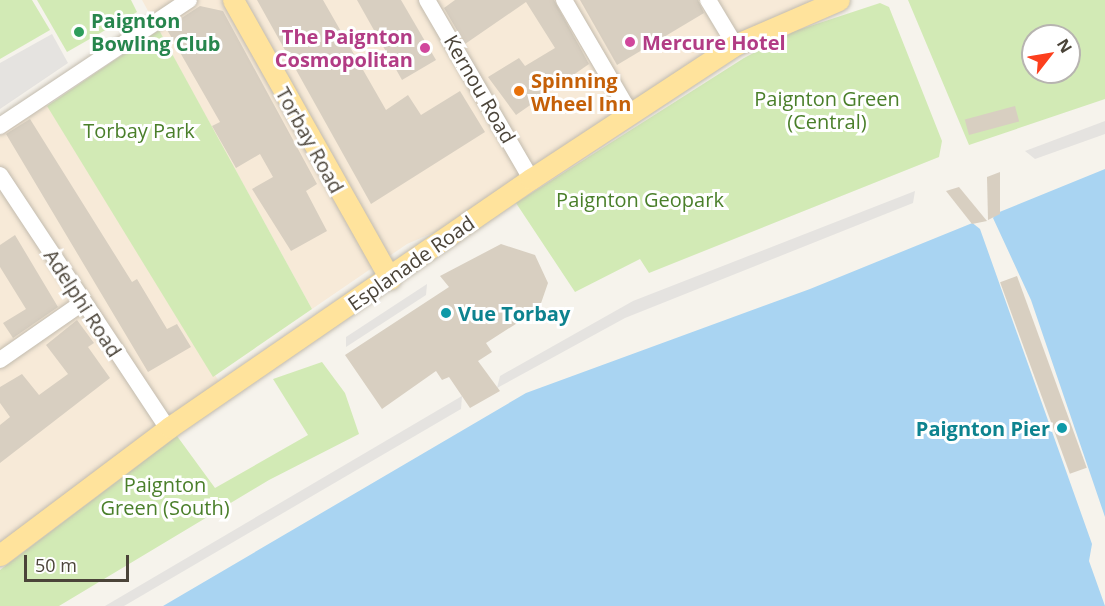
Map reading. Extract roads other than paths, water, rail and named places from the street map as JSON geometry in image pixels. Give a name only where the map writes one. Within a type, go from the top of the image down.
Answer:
[{"type":"main road","name":"Torbay Road","points":[[233,0],[390,279]]},
{"type":"main road","name":"Esplanade Road","points":[[0,555],[168,429],[390,279],[531,178],[735,45],[839,0]]},
{"type":"street","points":[[0,126],[189,0]]},
{"type":"street","name":"Kernou Road","points":[[426,0],[531,178]]},
{"type":"street","points":[[564,0],[630,113]]},
{"type":"street","points":[[708,0],[735,45]]},
{"type":"street","name":"Adelphi Road","points":[[0,175],[82,303],[168,429]]},
{"type":"street","points":[[0,360],[82,303]]},
{"type":"water","points":[[1105,169],[1105,606],[163,606],[526,393],[810,289]]},
{"type":"place","name":"Paignton Bowling Club","points":[[79,32]]},
{"type":"place","name":"Mercure Hotel","points":[[630,42]]},
{"type":"place","name":"The Paignton Cosmopolitan","points":[[425,48]]},
{"type":"place","name":"Spinning Wheel Inn","points":[[519,91]]},
{"type":"place","name":"Vue Torbay","points":[[446,313]]},
{"type":"place","name":"Paignton Pier","points":[[1062,428]]},
{"type":"park label","name":"Paignton Green (Central)","points":[[827,110]]},
{"type":"park label","name":"Torbay Park","points":[[139,130]]},
{"type":"park label","name":"Paignton Geopark","points":[[640,199]]},
{"type":"park label","name":"Paignton Green (South)","points":[[165,496]]}]
